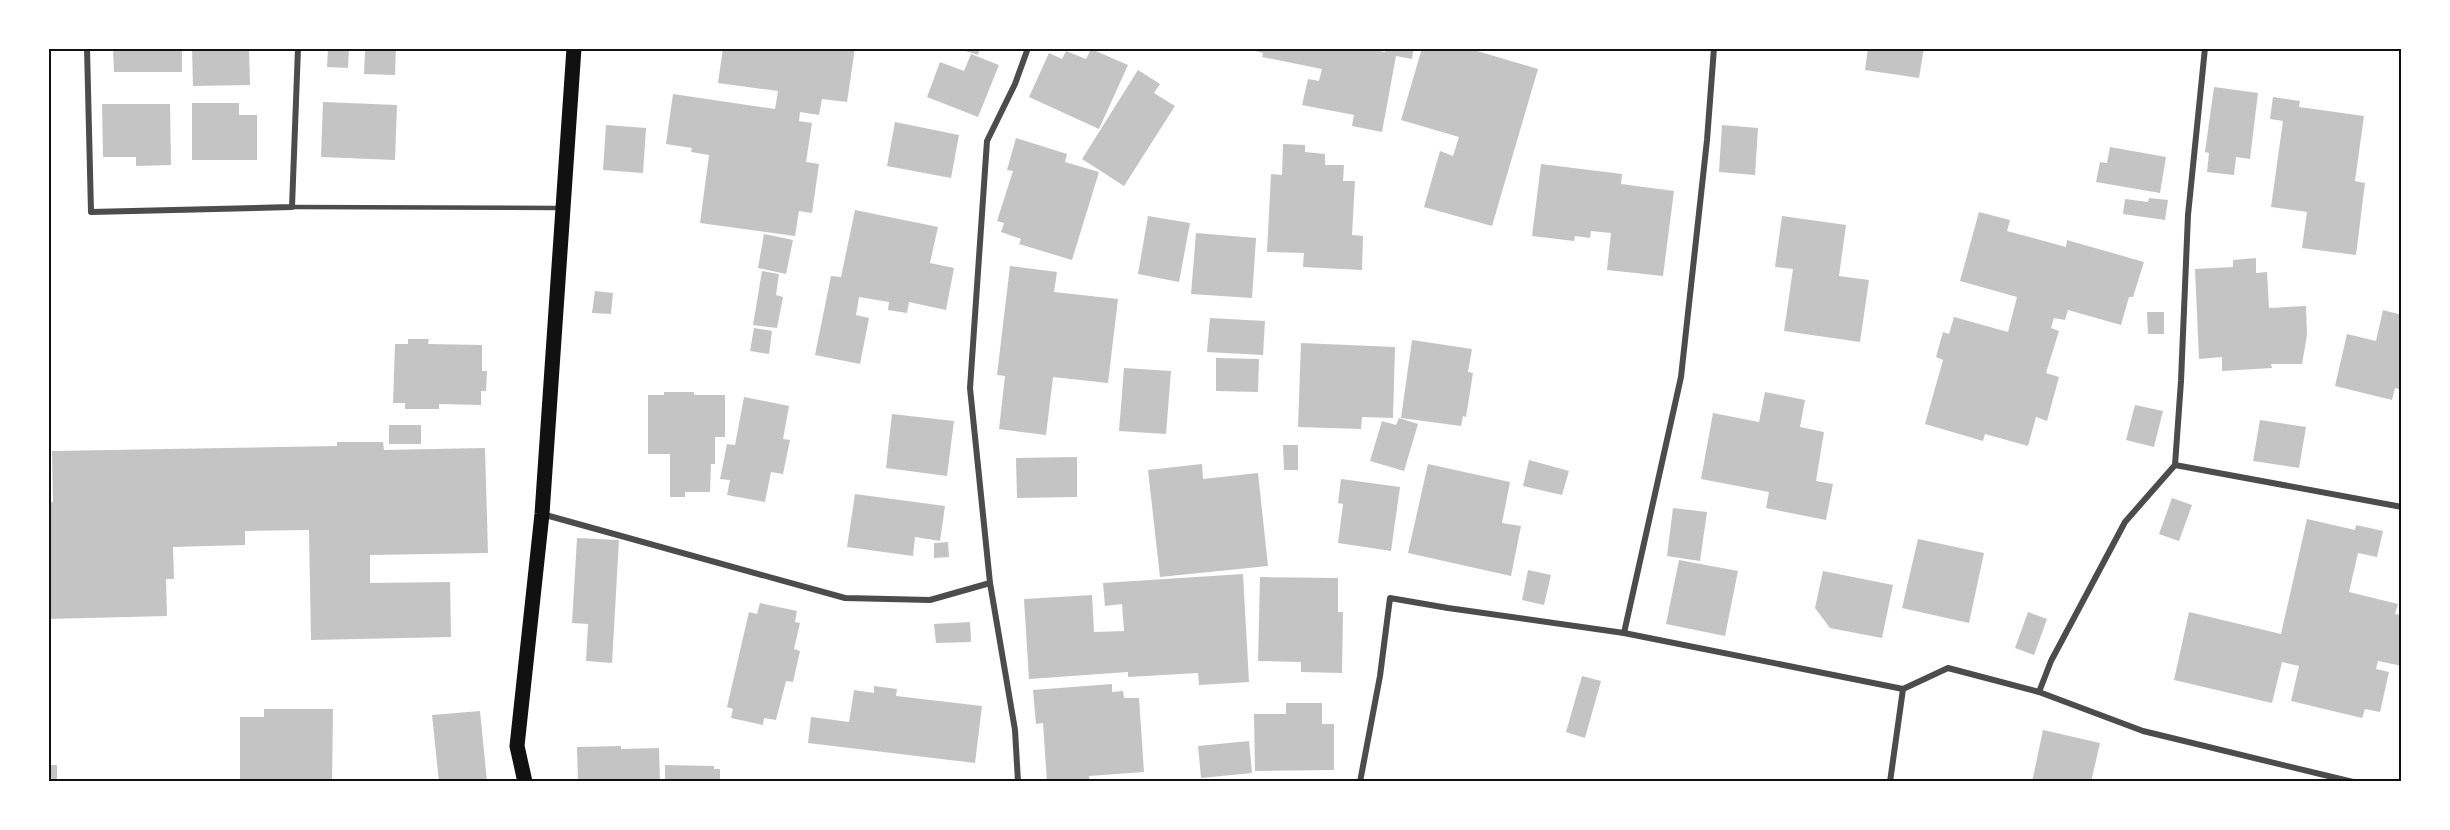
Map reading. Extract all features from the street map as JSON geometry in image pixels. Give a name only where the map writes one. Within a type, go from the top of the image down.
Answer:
[{"type":"main road","points":[[525,782],[517,746],[542,514],[574,48]]},
{"type":"street","points":[[87,48],[91,212],[292,207],[298,48]]},
{"type":"street","points":[[1018,782],[1015,730],[990,583],[970,388],[987,141],[1015,84],[1028,48]]},
{"type":"street","points":[[1624,633],[1681,377],[1707,140],[1714,48]]},
{"type":"street","points":[[2039,692],[2051,661],[2125,522],[2175,465],[2188,215],[2205,48]]},
{"type":"street","points":[[2175,465],[2402,507]]},
{"type":"street","points":[[542,514],[845,598],[930,600],[990,583]]},
{"type":"street","points":[[1360,782],[1380,676],[1390,598],[1624,633],[1903,689],[1948,668],[2039,692],[2144,731],[2353,782]]},
{"type":"street","points":[[1890,782],[1903,689]]},
{"type":"lane","points":[[292,207],[562,208]]},
{"type":"building","points":[[113,48],[182,48],[182,72],[114,72]]},
{"type":"building","points":[[192,48],[249,48],[250,85],[193,86]]},
{"type":"building","points":[[328,48],[349,48],[348,68],[327,67]]},
{"type":"building","points":[[354,48],[396,48],[395,75],[364,74],[365,51]]},
{"type":"building","points":[[723,48],[855,48],[847,102],[822,99],[819,115],[800,112],[799,121],[812,123],[806,162],[819,164],[812,213],[799,211],[795,236],[700,223],[709,155],[691,152],[692,148],[666,144],[673,94],[775,109],[778,91],[718,83]]},
{"type":"building","points":[[956,48],[980,48],[978,55]]},
{"type":"building","points":[[1244,48],[1363,48],[1385,52],[1386,48],[1414,48],[1412,59],[1396,56],[1382,132],[1352,126],[1354,115],[1302,105],[1308,79],[1319,81],[1322,69],[1262,57],[1263,53]]},
{"type":"building","points":[[1422,48],[1467,48],[1538,69],[1492,226],[1424,207],[1440,151],[1453,156],[1459,137],[1401,120]]},
{"type":"building","points":[[1868,48],[1924,48],[1919,78],[1865,70]]},
{"type":"building","points":[[1091,49],[1128,65],[1099,129],[1029,97],[1049,53],[1062,59],[1066,51],[1086,59]]},
{"type":"building","points":[[971,54],[999,65],[978,117],[927,97],[940,62],[964,71]]},
{"type":"building","points":[[1138,70],[1160,84],[1154,93],[1175,106],[1124,186],[1082,159]]},
{"type":"building","points":[[2214,87],[2258,93],[2250,159],[2236,157],[2234,175],[2207,172],[2209,153],[2205,152]]},
{"type":"building","points":[[2273,97],[2300,101],[2299,107],[2364,116],[2355,181],[2365,183],[2356,255],[2302,248],[2307,212],[2271,207],[2283,121],[2270,119]]},
{"type":"building","points":[[323,102],[397,105],[395,160],[321,157]]},
{"type":"building","points":[[192,103],[239,103],[239,115],[257,115],[257,160],[192,160]]},
{"type":"building","points":[[102,104],[170,104],[171,165],[136,166],[136,157],[103,157]]},
{"type":"building","points":[[895,122],[959,135],[951,178],[887,166]]},
{"type":"building","points":[[606,125],[646,128],[643,173],[603,170]]},
{"type":"building","points":[[1722,125],[1758,128],[1755,175],[1719,172]]},
{"type":"building","points":[[1016,138],[1067,154],[1065,162],[1099,172],[1072,260],[1019,244],[1021,239],[1001,232],[1004,223],[997,221],[1013,171],[1007,170]]},
{"type":"building","points":[[1283,144],[1305,145],[1305,152],[1325,154],[1325,165],[1344,165],[1343,181],[1355,181],[1352,235],[1363,236],[1362,270],[1303,267],[1304,253],[1267,252],[1271,174],[1282,175]]},
{"type":"building","points":[[2110,147],[2166,157],[2160,193],[2096,182],[2100,162],[2107,163]]},
{"type":"building","points":[[1541,164],[1622,174],[1621,184],[1674,191],[1663,276],[1607,270],[1611,233],[1591,231],[1590,238],[1575,236],[1574,241],[1532,236]]},
{"type":"building","points":[[2149,198],[2168,200],[2165,220],[2123,214],[2125,199],[2148,202]]},
{"type":"building","points":[[855,210],[938,227],[930,263],[954,268],[946,310],[909,302],[907,313],[888,310],[889,302],[859,297],[856,315],[869,318],[860,364],[815,355],[831,276],[841,277]]},
{"type":"building","points":[[1979,212],[2010,220],[2007,231],[2066,247],[2067,240],[2144,262],[2133,297],[2129,297],[2121,325],[2068,310],[2065,320],[2054,318],[2051,328],[2059,331],[2046,373],[2059,377],[2047,421],[2036,417],[2028,446],[1985,434],[1983,441],[1925,424],[1943,360],[1936,357],[1943,332],[1949,334],[1954,317],[2008,332],[2017,297],[1960,281]]},
{"type":"building","points":[[1148,216],[1190,223],[1179,282],[1138,274]]},
{"type":"building","points":[[1782,216],[1846,225],[1839,276],[1869,280],[1860,342],[1784,331],[1793,269],[1775,267]]},
{"type":"building","points":[[1196,233],[1256,238],[1252,298],[1191,294]]},
{"type":"building","points":[[764,234],[793,240],[786,274],[758,268]]},
{"type":"building","points":[[2256,258],[2256,273],[2267,272],[2269,308],[2306,306],[2307,335],[2302,364],[2271,364],[2272,368],[2222,371],[2222,357],[2199,359],[2195,269],[2233,267],[2233,260]]},
{"type":"building","points":[[1010,266],[1057,272],[1054,292],[1118,299],[1108,383],[1053,377],[1046,435],[999,429],[1005,376],[997,375]]},
{"type":"building","points":[[762,271],[779,274],[776,295],[783,297],[777,328],[753,325]]},
{"type":"building","points":[[595,291],[613,293],[611,314],[592,313]]},
{"type":"building","points":[[2383,310],[2402,315],[2402,390],[2395,388],[2392,400],[2335,386],[2347,334],[2376,341]]},
{"type":"building","points":[[2147,312],[2164,312],[2164,334],[2148,334]]},
{"type":"building","points":[[1210,318],[1265,321],[1263,355],[1207,352]]},
{"type":"building","points":[[754,328],[772,331],[769,354],[750,351]]},
{"type":"building","points":[[408,339],[429,339],[428,344],[482,345],[482,371],[487,371],[486,391],[481,391],[481,405],[439,404],[439,409],[405,409],[405,403],[393,403],[395,344],[408,344]]},
{"type":"building","points":[[1412,340],[1472,349],[1468,372],[1473,373],[1466,417],[1463,416],[1461,426],[1401,418]]},
{"type":"building","points":[[1301,343],[1395,347],[1393,418],[1362,417],[1361,429],[1298,427]]},
{"type":"building","points":[[1216,358],[1259,359],[1258,392],[1216,391]]},
{"type":"building","points":[[1124,368],[1171,371],[1166,434],[1119,431]]},
{"type":"building","points":[[664,392],[725,395],[725,437],[715,437],[715,464],[711,464],[710,492],[685,492],[685,497],[670,497],[670,454],[648,454],[648,395],[664,395]]},
{"type":"building","points":[[1765,392],[1805,400],[1800,427],[1824,432],[1816,481],[1833,484],[1826,520],[1766,508],[1769,492],[1701,479],[1713,413],[1759,422]]},
{"type":"building","points":[[744,397],[789,406],[783,439],[790,440],[783,474],[771,472],[765,502],[727,495],[730,480],[720,479],[727,444],[735,445]]},
{"type":"building","points":[[2135,405],[2163,411],[2154,447],[2126,440]]},
{"type":"building","points":[[892,414],[954,421],[947,476],[886,468]]},
{"type":"building","points":[[1399,418],[1418,424],[1404,471],[1370,461],[1382,421],[1396,425]]},
{"type":"building","points":[[2260,420],[2306,427],[2299,468],[2253,461]]},
{"type":"building","points":[[389,425],[421,425],[421,444],[389,444]]},
{"type":"building","points":[[337,442],[383,442],[384,450],[485,448],[488,553],[370,555],[370,583],[450,582],[451,637],[311,640],[309,530],[245,531],[245,545],[173,547],[174,579],[166,579],[167,616],[48,619],[48,502],[53,502],[52,451],[337,446]]},
{"type":"building","points":[[1283,445],[1298,445],[1298,470],[1284,470]]},
{"type":"building","points":[[1077,457],[1077,497],[1017,498],[1016,458]]},
{"type":"building","points":[[1529,460],[1569,471],[1562,495],[1523,486]]},
{"type":"building","points":[[1202,464],[1203,479],[1258,473],[1268,566],[1160,577],[1148,470]]},
{"type":"building","points":[[1428,464],[1510,482],[1502,523],[1521,526],[1511,576],[1408,553]]},
{"type":"building","points":[[1341,479],[1400,487],[1391,551],[1338,543],[1343,504],[1338,503]]},
{"type":"building","points":[[855,494],[945,506],[940,541],[915,537],[913,556],[847,547]]},
{"type":"building","points":[[2172,498],[2192,505],[2179,541],[2159,534]]},
{"type":"building","points":[[1673,508],[1707,512],[1700,561],[1667,556]]},
{"type":"building","points":[[2307,519],[2355,530],[2356,525],[2383,531],[2377,557],[2358,553],[2349,592],[2398,604],[2395,614],[2402,615],[2402,666],[2378,661],[2376,669],[2389,672],[2380,712],[2365,709],[2362,718],[2291,701],[2299,666],[2282,662],[2272,703],[2174,680],[2189,612],[2281,634]]},
{"type":"building","points":[[577,538],[619,540],[612,663],[586,661],[588,624],[572,623]]},
{"type":"building","points":[[1918,539],[1984,553],[1969,623],[1902,608]]},
{"type":"building","points":[[948,542],[949,557],[934,558],[934,543]]},
{"type":"building","points":[[1679,560],[1738,571],[1725,636],[1666,624]]},
{"type":"building","points":[[1528,570],[1551,575],[1544,605],[1522,600]]},
{"type":"building","points":[[1823,571],[1893,585],[1882,638],[1830,628],[1815,608]]},
{"type":"building","points":[[1243,574],[1249,682],[1199,685],[1198,673],[1128,677],[1128,672],[1029,679],[1024,599],[1092,595],[1094,632],[1124,631],[1122,604],[1105,606],[1103,583]]},
{"type":"building","points":[[1260,577],[1338,578],[1338,612],[1343,612],[1342,673],[1301,672],[1301,662],[1258,661]]},
{"type":"building","points":[[760,603],[797,611],[795,622],[800,623],[794,649],[800,651],[793,682],[786,681],[776,720],[764,718],[763,725],[731,718],[733,709],[727,707],[749,612],[757,614]]},
{"type":"building","points":[[2028,612],[2047,619],[2034,655],[2015,648]]},
{"type":"building","points":[[970,622],[971,642],[936,643],[934,624]]},
{"type":"building","points":[[1582,676],[1601,681],[1585,738],[1566,732]]},
{"type":"building","points":[[1112,684],[1112,692],[1123,691],[1124,698],[1139,698],[1144,772],[1089,776],[1090,782],[1047,782],[1043,723],[1036,724],[1033,690]]},
{"type":"building","points":[[874,686],[897,689],[896,696],[982,706],[975,763],[808,743],[811,717],[849,722],[854,690],[874,693]]},
{"type":"building","points":[[1286,703],[1322,703],[1322,724],[1334,724],[1334,770],[1255,771],[1254,714],[1286,714]]},
{"type":"building","points":[[264,709],[333,709],[332,782],[240,782],[240,717],[264,717]]},
{"type":"building","points":[[480,711],[487,782],[439,782],[432,715]]},
{"type":"building","points":[[2043,730],[2100,743],[2091,782],[2032,782]]},
{"type":"building","points":[[1249,741],[1252,773],[1201,778],[1198,746]]},
{"type":"building","points":[[621,746],[621,749],[659,748],[660,782],[578,782],[577,747]]},
{"type":"building","points":[[48,765],[57,765],[57,782],[48,782]]},
{"type":"building","points":[[665,765],[714,766],[714,769],[720,769],[720,782],[665,782]]}]
